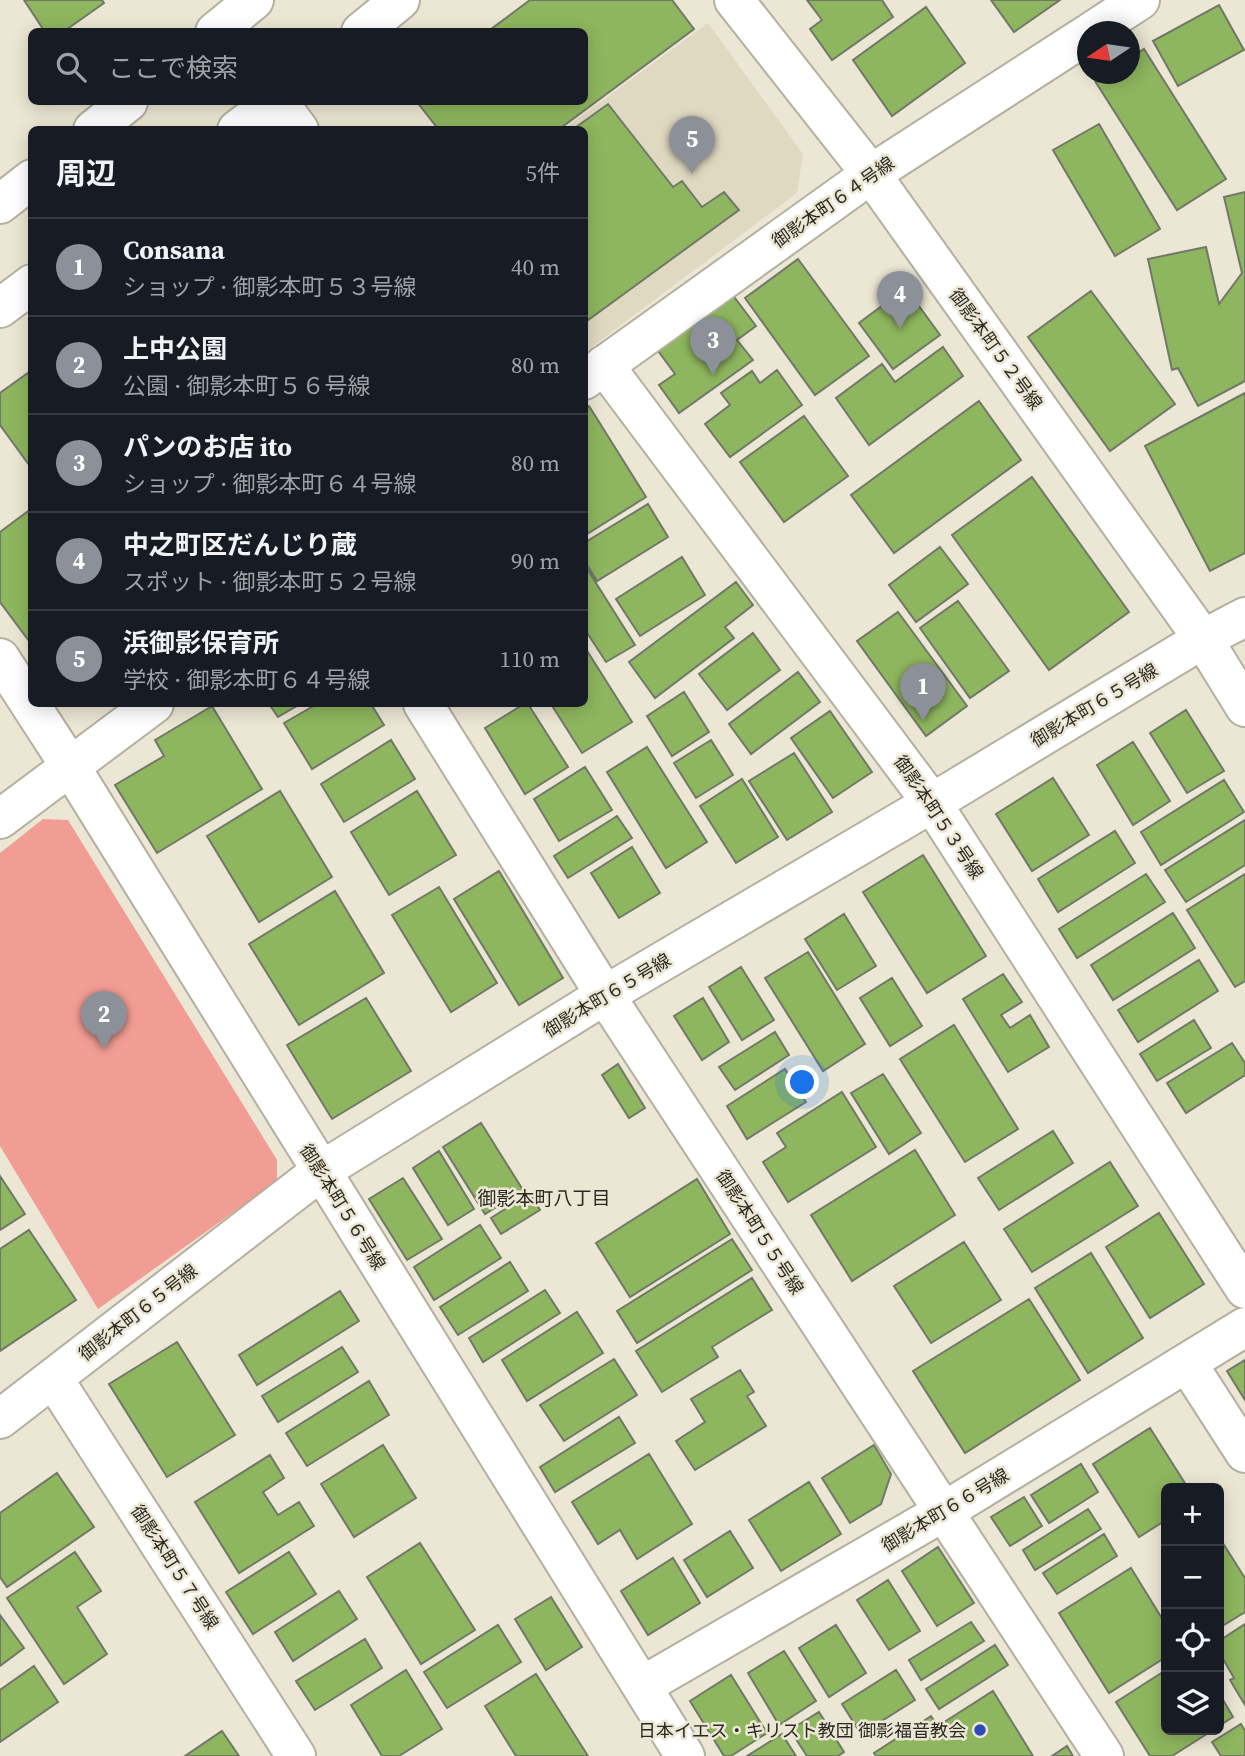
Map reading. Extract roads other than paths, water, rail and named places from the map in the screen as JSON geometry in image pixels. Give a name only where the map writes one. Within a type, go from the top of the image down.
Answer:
[{"type":"street","points":[[220,28],[254,0]]},
{"type":"street","points":[[366,28],[400,0]]},
{"type":"street","name":"御影本町５２号線","points":[[734,0],[871,174],[1203,639],[1245,707]]},
{"type":"street","name":"御影本町６４号線","points":[[1108,21],[1140,0]]},
{"type":"street","name":"御影本町６４号線","points":[[594,373],[871,174],[1077,41]]},
{"type":"street","points":[[98,126],[124,105]]},
{"type":"street","points":[[243,126],[272,105]]},
{"type":"street","points":[[278,105],[296,126]]},
{"type":"street","points":[[0,204],[28,182]]},
{"type":"street","points":[[0,308],[28,287]]},
{"type":"street","name":"御影本町５３号線","points":[[594,373],[932,803],[1245,1289]]},
{"type":"street","name":"御影本町６５号線","points":[[2,1413],[53,1378],[321,1171],[605,995],[932,803],[1203,639],[1245,617]]},
{"type":"street","name":"御影本町５６号線","points":[[0,658],[28,701]]},
{"type":"street","name":"御影本町５６号線","points":[[32,707],[685,1756]]},
{"type":"street","points":[[0,819],[150,707]]},
{"type":"street","name":"御影本町５５号線","points":[[425,707],[605,995],[1104,1756]]},
{"type":"street","name":"御影本町６６号線","points":[[642,1686],[943,1512],[1245,1327]]},
{"type":"street","points":[[1187,1363],[1245,1453]]},
{"type":"street","name":"御影本町５７号線","points":[[53,1378],[296,1756]]},
{"type":"place","name":"浜御影保育所","points":[[692,174]]},
{"type":"place","name":"中之町区だんじり蔵","points":[[900,329]]},
{"type":"place","name":"パンのお店 ito","points":[[713,375]]},
{"type":"place","name":"Consana","points":[[923,721]]},
{"type":"place","name":"上中公園","points":[[104,1049]]},
{"type":"place","name":"日本イエス・キリスト教団 御影福音教会","points":[[980,1730]]},
{"type":"district","name":"御影本町八丁目","points":[[544,1198]]}]
